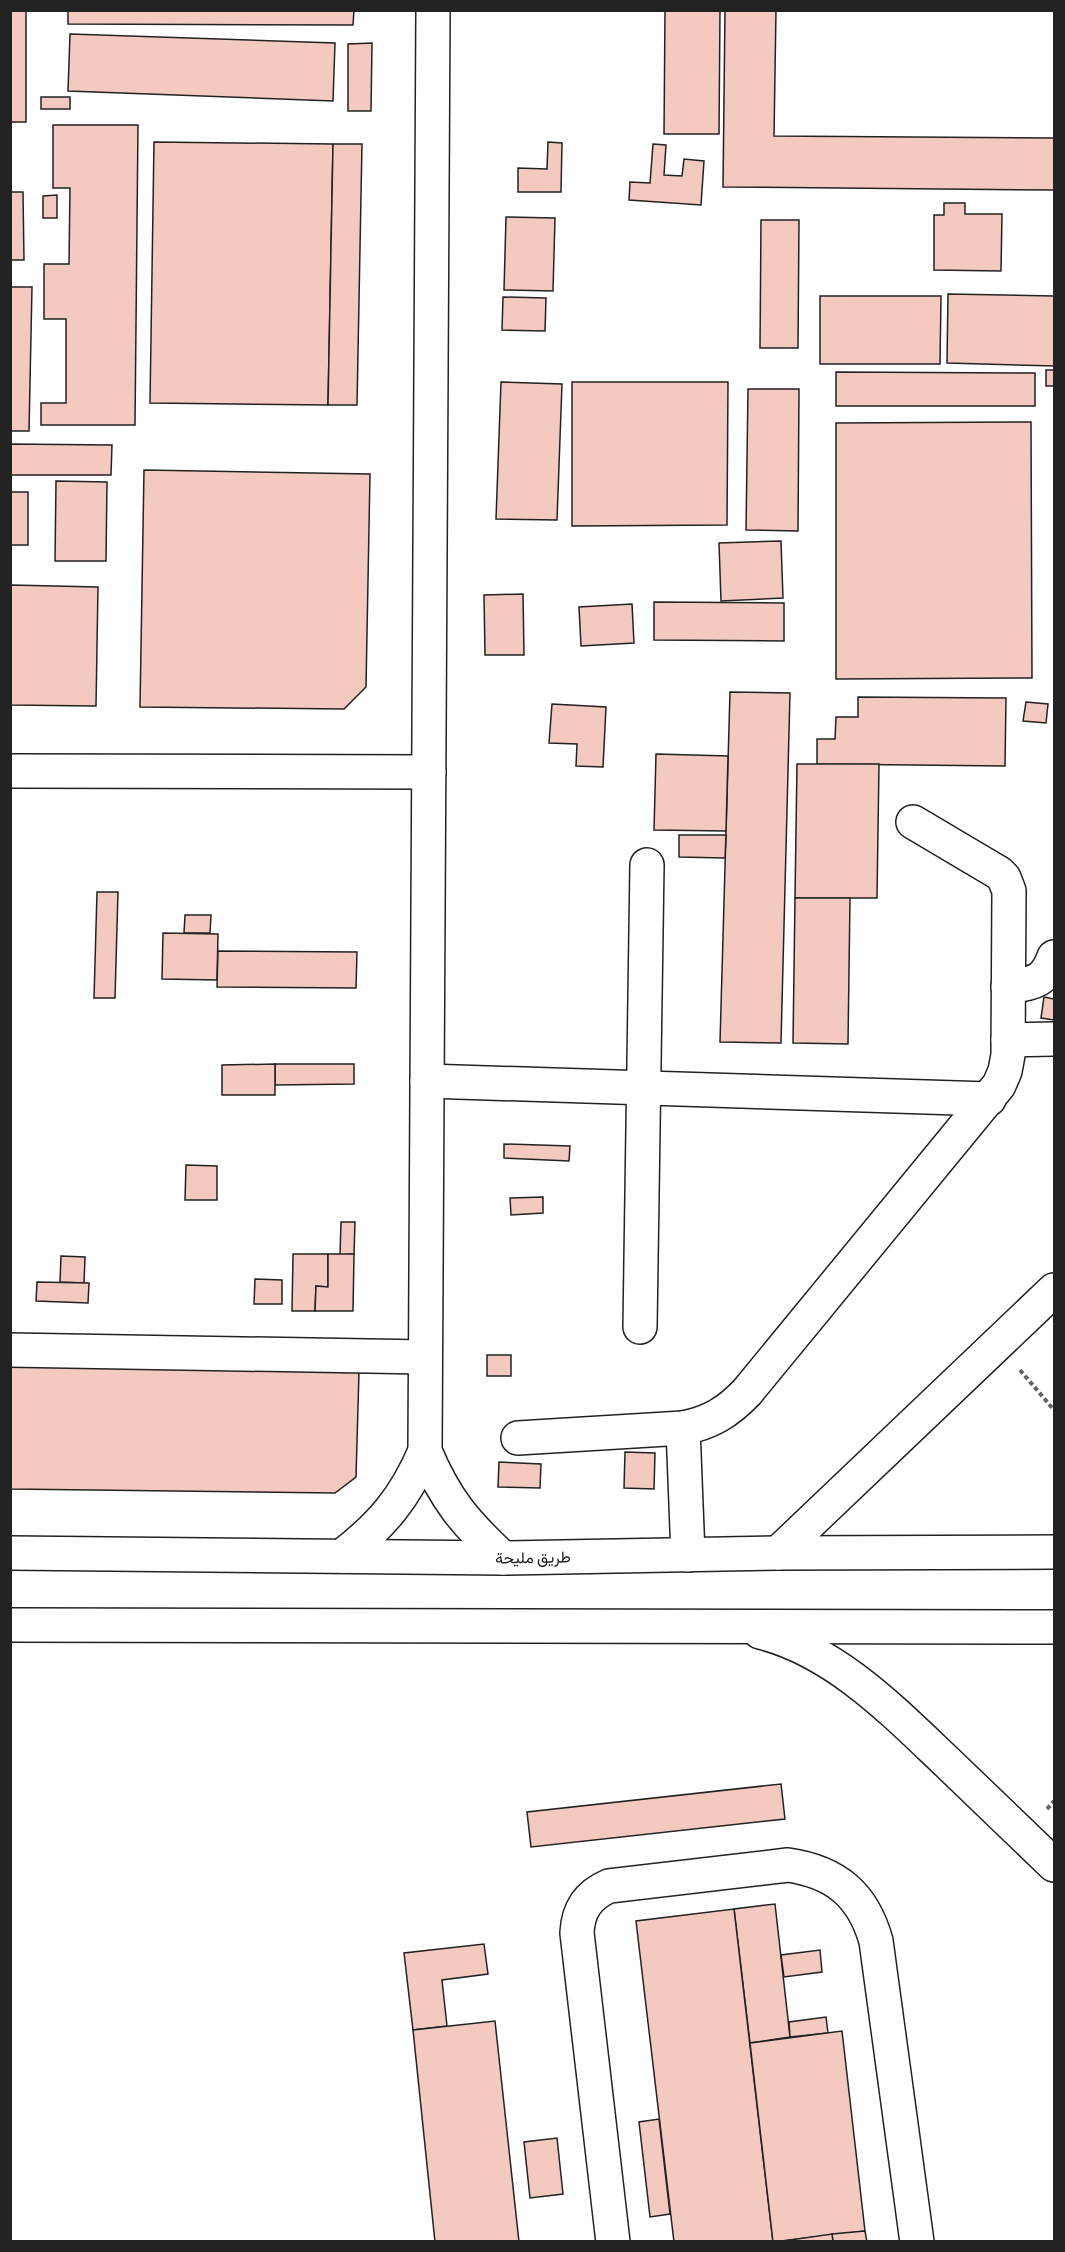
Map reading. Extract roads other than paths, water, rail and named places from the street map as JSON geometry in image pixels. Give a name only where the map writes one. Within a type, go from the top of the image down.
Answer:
[{"type":"main road","points":[[342,1556],[365,1539],[395,1506],[415,1476],[425,1451],[433,10]]},
{"type":"main road","points":[[10,771],[429,772]]},
{"type":"main road","points":[[518,1438],[683,1428],[719,1417],[734,1406],[999,1085],[1005,1071],[1008,1040],[1009,891],[1004,878],[993,870],[913,822]]},
{"type":"main road","points":[[640,1327],[647,865]]},
{"type":"main road","points":[[1008,987],[1033,983],[1043,977],[1050,969],[1054,957]]},
{"type":"main road","points":[[1008,1040],[1054,1039]]},
{"type":"main road","points":[[428,1082],[989,1099]]},
{"type":"main road","points":[[778,1553],[1054,1290]]},
{"type":"main road","points":[[10,1350],[425,1357]]},
{"type":"main road","points":[[683,1428],[688,1555]]},
{"type":"main road","points":[[425,1451],[454,1508],[475,1533],[503,1558]]},
{"type":"main road","name":"طريق مليحة","points":[[10,1553],[503,1558],[778,1553],[1054,1552]]},
{"type":"main road","points":[[10,1625],[1054,1627]]},
{"type":"main road","points":[[732,1625],[774,1636],[817,1656],[856,1680],[893,1710],[1054,1865]]},
{"type":"main road","points":[[613,2241],[577,1933],[582,1910],[593,1895],[609,1886],[788,1865],[809,1868],[828,1876],[853,1896],[871,1921],[876,1941],[916,2241]]}]
